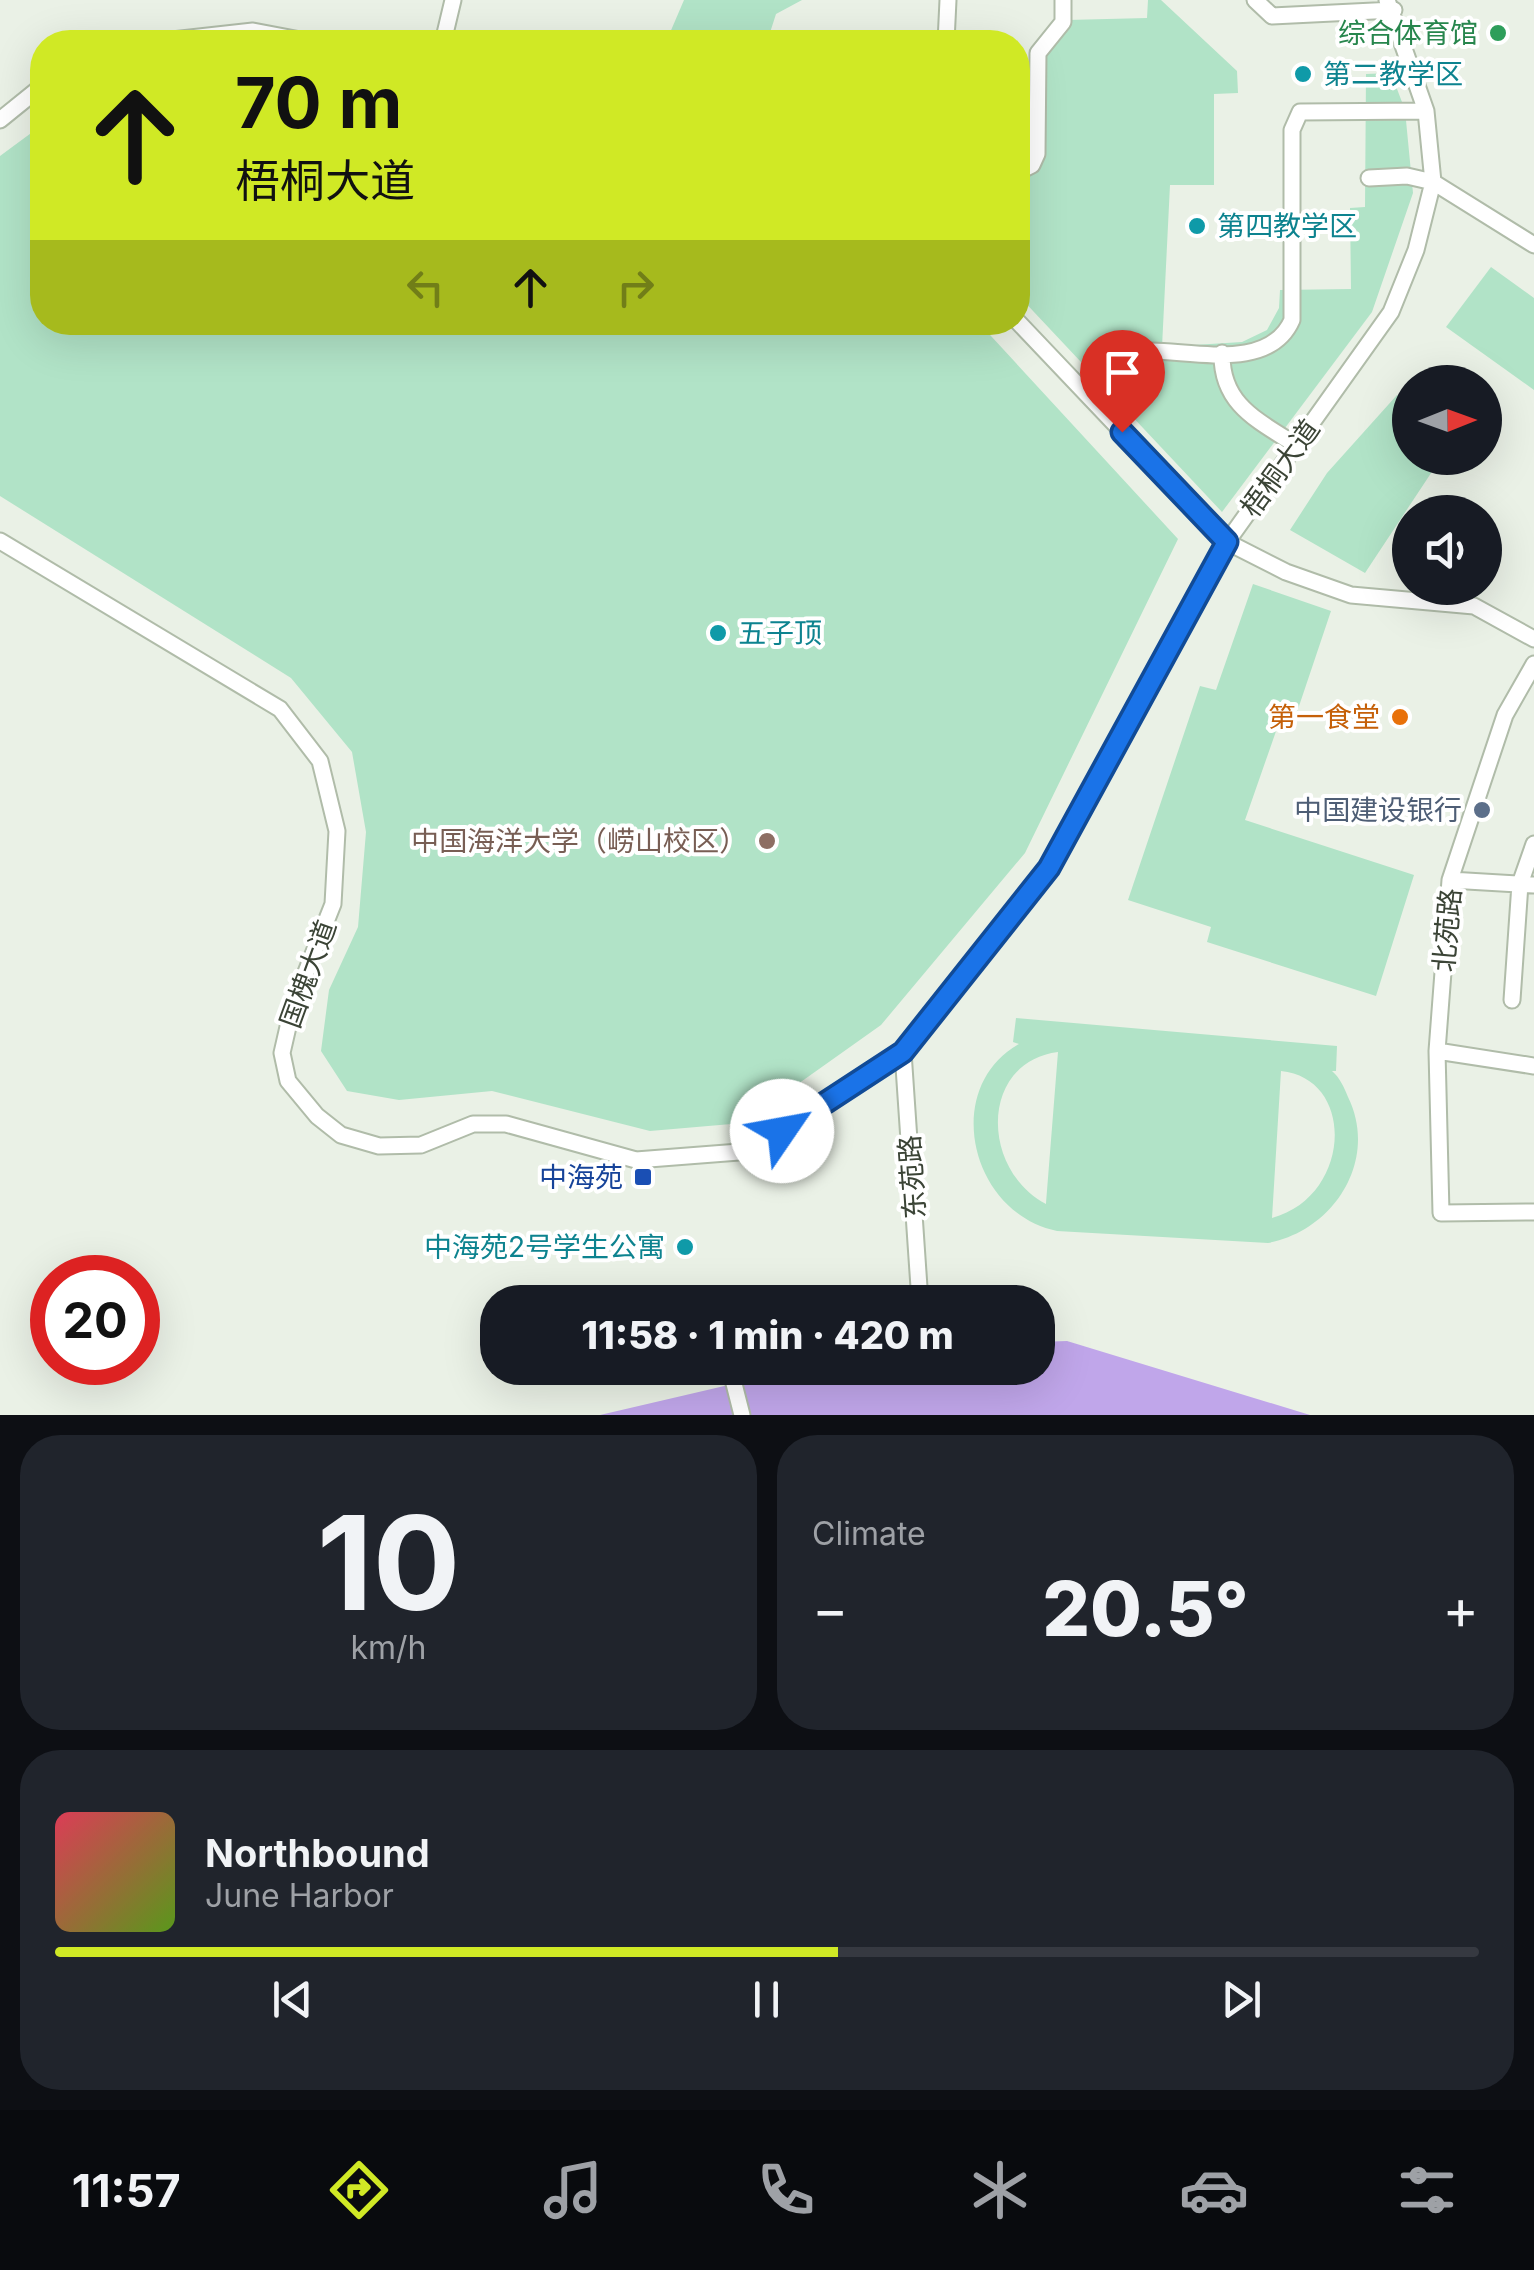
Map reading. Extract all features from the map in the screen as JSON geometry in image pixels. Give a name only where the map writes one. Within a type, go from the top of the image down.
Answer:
[{"type":"lane","points":[[446,30],[453,0]]},
{"type":"lane","points":[[947,30],[948,0]]},
{"type":"lane","points":[[1030,167],[1037,154],[1038,52],[1063,22],[1062,0]]},
{"type":"lane","points":[[1255,0],[1272,16],[1391,5]]},
{"type":"lane","name":"梧桐大道","points":[[903,1052],[1049,868],[1227,542],[1390,312],[1416,250],[1432,182],[1426,110],[1391,5]]},
{"type":"lane","points":[[0,120],[30,96]]},
{"type":"lane","points":[[1152,351],[1253,353],[1275,346],[1292,320],[1292,130],[1300,112],[1426,110]]},
{"type":"lane","points":[[1368,178],[1408,176],[1432,182],[1534,245]]},
{"type":"lane","points":[[1030,335],[1227,542],[1286,572],[1351,595],[1474,606],[1534,639]]},
{"type":"lane","points":[[1222,352],[1221,378],[1232,395],[1255,419],[1296,445]]},
{"type":"lane","name":"国槐大道","points":[[0,541],[280,709],[320,761],[337,831],[333,904],[292,1005],[282,1053],[288,1081],[316,1116],[341,1135],[379,1146],[421,1145],[473,1124],[506,1124],[636,1160],[752,1151],[903,1052]]},
{"type":"lane","name":"北苑路","points":[[1534,664],[1505,715],[1450,880],[1437,1051],[1441,1214],[1534,1212]]},
{"type":"lane","points":[[1512,1000],[1534,844]]},
{"type":"lane","points":[[1450,880],[1527,885]]},
{"type":"lane","points":[[1437,1051],[1534,1066]]},
{"type":"lane","name":"东苑路","points":[[903,1052],[919,1285]]},
{"type":"lane","points":[[735,1385],[742,1415]]},
{"type":"green space","points":[[684,0],[802,0],[776,14],[771,30],[671,30]]},
{"type":"green space","points":[[1148,0],[1161,0],[1237,71],[1238,93],[1214,94],[1214,185],[1170,185],[1162,347],[1242,342],[1267,330],[1279,308],[1280,290],[1351,289],[1350,208],[1365,207],[1366,74],[1391,73],[1405,110],[1413,193],[1372,312],[1222,512],[1030,308],[1030,138],[1042,137],[1043,57],[1067,20],[1147,18]]},
{"type":"green space","points":[[30,134],[30,335],[990,335],[1178,539],[1025,853],[881,1025],[743,1123],[650,1131],[492,1091],[399,1100],[347,1091],[321,1051],[329,990],[358,927],[366,832],[352,752],[291,678],[0,496],[0,156]]},
{"type":"green space","points":[[1491,267],[1534,298],[1534,390],[1502,365],[1446,327]]},
{"type":"green space","points":[[1392,401],[1392,475],[1430,475],[1417,495],[1392,495],[1392,532],[1365,573],[1290,530],[1327,473]]},
{"type":"green space","points":[[1253,584],[1331,611],[1295,718],[1282,714],[1245,820],[1414,875],[1376,996],[1207,942],[1211,927],[1128,900],[1200,686],[1216,690]]},
{"type":"green space","points":[[1016,1018],[1337,1046],[1336,1071],[1332,1071],[1343,1086],[1356,1121],[1358,1145],[1354,1168],[1344,1189],[1313,1224],[1268,1243],[1057,1231],[1027,1220],[1003,1200],[986,1176],[976,1147],[974,1118],[980,1089],[995,1064],[1019,1044],[1013,1042]],"holes":[[[1058,1052],[1046,1203],[1046,1204],[1024,1188],[1009,1167],[1000,1143],[998,1119],[1003,1095],[1014,1075],[1032,1060]],[[1281,1071],[1306,1079],[1323,1094],[1332,1115],[1335,1140],[1330,1164],[1317,1187],[1298,1206],[1272,1218]]]},
{"type":"shaded area","points":[[1055,1341],[1067,1341],[1310,1415],[600,1415],[729,1385],[1055,1385]]},
{"type":"place","name":"综合体育馆","points":[[1498,33]]},
{"type":"place","name":"第二教学区","points":[[1303,74]]},
{"type":"place","name":"第四教学区","points":[[1197,226]]},
{"type":"place","name":"五子顶","points":[[718,633]]},
{"type":"place","name":"第一食堂","points":[[1400,717]]},
{"type":"place","name":"中国建设银行","points":[[1482,810]]},
{"type":"place","name":"中国海洋大学（崂山校区）","points":[[767,841]]},
{"type":"place","name":"中海苑","points":[[643,1177]]},
{"type":"place","name":"中海苑2号学生公寓","points":[[685,1247]]},
{"type":"route","points":[[782,1131],[903,1052],[1049,868],[1227,542],[1122,432]]}]
